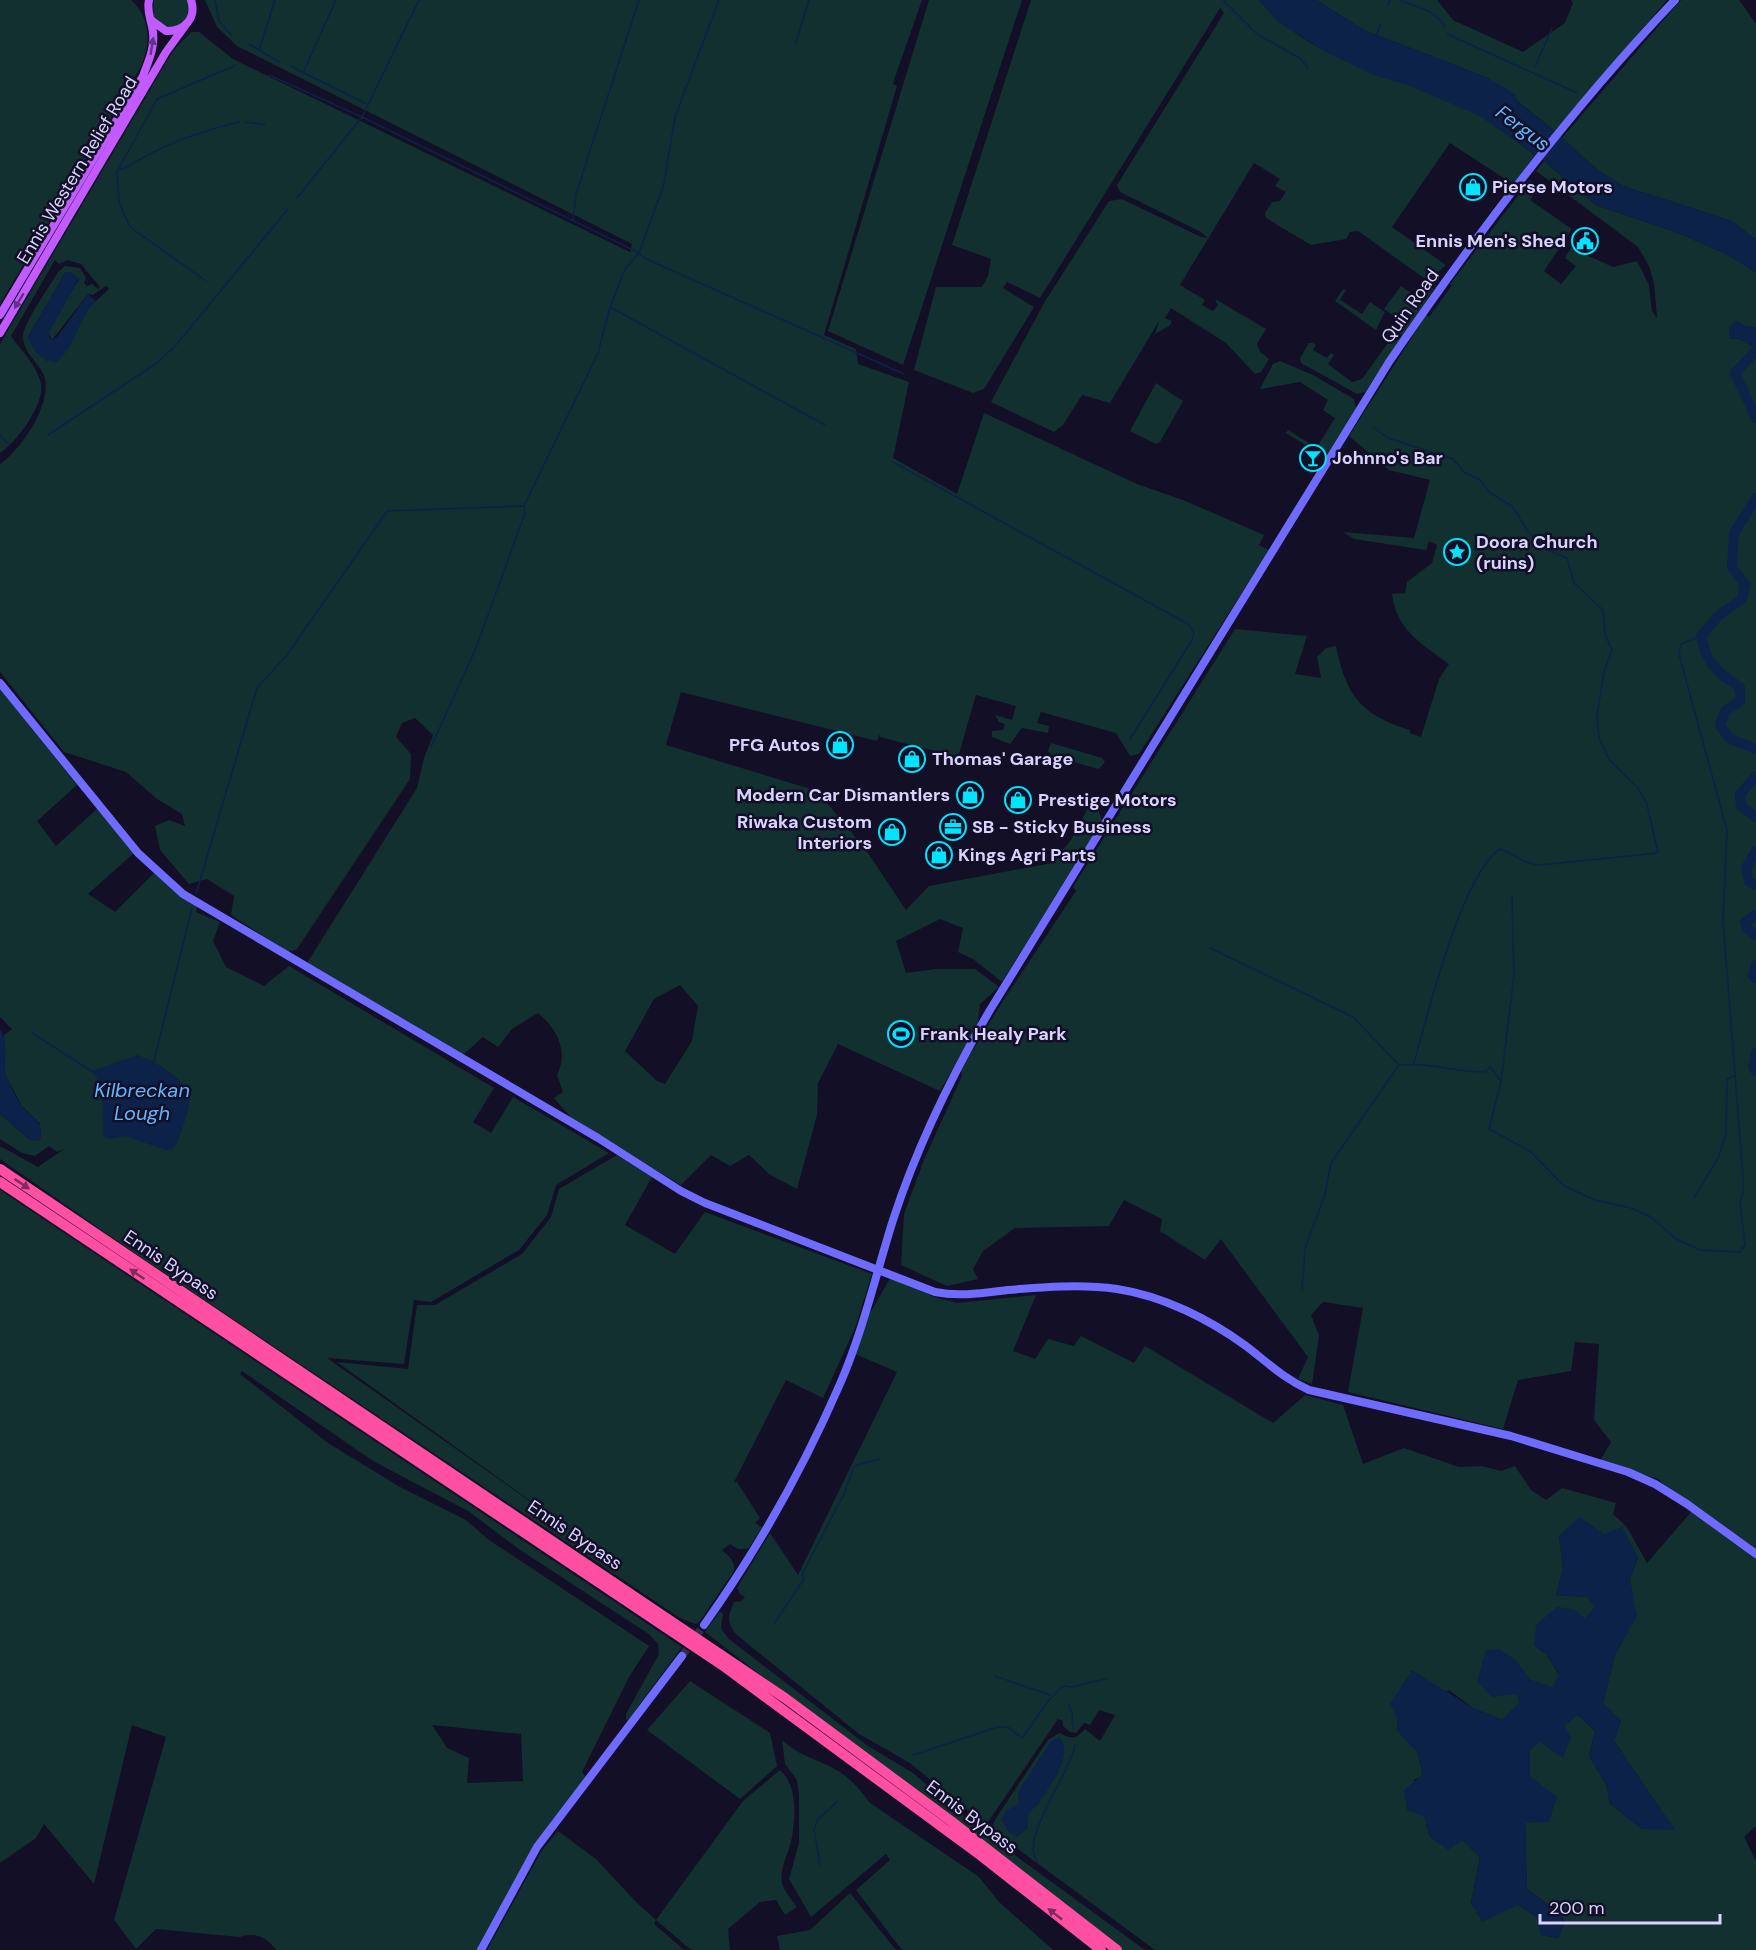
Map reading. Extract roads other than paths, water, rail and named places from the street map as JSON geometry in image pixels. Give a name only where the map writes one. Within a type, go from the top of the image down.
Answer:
[{"type":"highway","name":"Ennis Bypass","points":[[0,1169],[775,1692],[951,1821],[1117,1950]]},
{"type":"highway","name":"Ennis Bypass","points":[[0,1182],[722,1665],[980,1855],[1101,1950]]},
{"type":"main road","name":"Ennis Western Relief Road","points":[[0,315],[142,76],[152,54],[154,36],[149,0]]},
{"type":"main road","points":[[150,20],[166,31],[185,26],[193,13],[191,0]]},
{"type":"main road","name":"Quin Road","points":[[704,1625],[748,1562],[791,1487],[841,1382],[916,1154],[962,1057],[1389,362],[1435,295],[1534,165],[1629,50],[1675,0]]},
{"type":"main road","name":"Ennis Western Relief Road","points":[[0,333],[166,52],[185,26]]},
{"type":"main road","points":[[0,683],[138,853],[183,894],[598,1138],[681,1191],[705,1203],[944,1294],[1098,1288],[1131,1292],[1164,1302],[1221,1329],[1288,1381],[1309,1390],[1511,1436],[1628,1472],[1655,1484],[1687,1504],[1756,1554]]},
{"type":"main road","points":[[481,1950],[537,1847],[682,1656]]},
{"type":"water","name":"Fergus","points":[[1259,0],[1316,0],[1364,30],[1488,78],[1515,94],[1519,103],[1555,131],[1599,171],[1623,186],[1732,221],[1756,240],[1756,272],[1726,254],[1678,233],[1596,205],[1544,161],[1480,116],[1410,86],[1374,75],[1324,51],[1277,21]]},
{"type":"water","points":[[70,272],[79,278],[49,332],[49,337],[52,340],[57,337],[88,294],[96,301],[85,315],[69,348],[57,362],[47,360],[32,347],[28,337],[65,273]]},
{"type":"water","points":[[1735,320],[1745,326],[1756,328],[1756,348],[1739,339],[1729,338],[1729,329]]},
{"type":"water","points":[[0,1029],[5,1042],[6,1074],[20,1103],[37,1121],[41,1129],[40,1141],[30,1140],[0,1114]]},
{"type":"water","name":"Kilbreckan Lough","points":[[137,1055],[169,1072],[183,1084],[187,1091],[189,1103],[187,1115],[177,1144],[172,1149],[166,1150],[125,1136],[109,1139],[104,1137],[102,1094],[92,1071]]},
{"type":"water","points":[[1580,1517],[1604,1534],[1622,1527],[1638,1557],[1630,1580],[1637,1616],[1615,1655],[1603,1703],[1621,1721],[1614,1741],[1675,1830],[1642,1829],[1610,1804],[1606,1784],[1589,1756],[1595,1731],[1578,1715],[1565,1726],[1571,1738],[1563,1758],[1540,1742],[1530,1749],[1530,1776],[1557,1797],[1549,1822],[1525,1823],[1527,1889],[1556,1910],[1565,1923],[1558,1938],[1541,1935],[1537,1917],[1518,1905],[1482,1922],[1471,1903],[1480,1857],[1462,1840],[1448,1850],[1430,1837],[1424,1817],[1407,1810],[1404,1790],[1423,1774],[1417,1752],[1397,1730],[1398,1720],[1390,1704],[1412,1670],[1473,1708],[1502,1720],[1520,1702],[1517,1694],[1492,1697],[1477,1681],[1486,1650],[1499,1649],[1517,1661],[1530,1680],[1553,1687],[1559,1674],[1547,1655],[1534,1645],[1536,1625],[1557,1607],[1574,1609],[1585,1619],[1594,1607],[1587,1597],[1556,1595],[1563,1569],[1559,1535]]},
{"type":"water","points":[[1059,1737],[1063,1744],[1062,1762],[1038,1805],[1030,1812],[1028,1828],[1017,1837],[1009,1832],[1001,1819],[1006,1811],[1018,1804],[1018,1792],[1051,1741]]},
{"type":"waterway","points":[[215,0],[219,21],[232,36]]},
{"type":"waterway","points":[[249,44],[259,50],[275,0]]},
{"type":"waterway","points":[[291,66],[303,73],[336,0]]},
{"type":"waterway","points":[[297,198],[362,117],[419,0]]},
{"type":"waterway","points":[[573,220],[576,194],[639,0]]},
{"type":"waterway","points":[[431,747],[476,648],[525,513],[524,506],[598,353],[610,307],[625,269],[639,253],[664,184],[675,117],[719,0]]},
{"type":"waterway","points":[[795,45],[809,0]]},
{"type":"waterway","points":[[1223,0],[1257,34],[1301,59],[1308,68]]},
{"type":"waterway","points":[[1388,5],[1390,0]]},
{"type":"waterway","points":[[1400,0],[1432,14],[1442,22],[1445,28]]},
{"type":"waterway","points":[[1376,37],[1381,24]]},
{"type":"waterway","points":[[1535,67],[1552,28]]},
{"type":"waterway","points":[[1447,34],[1577,93]]},
{"type":"waterway","points":[[259,50],[279,62]]},
{"type":"waterway","points":[[206,281],[130,227],[119,202],[117,172],[157,99],[236,65]]},
{"type":"waterway","points":[[304,73],[367,104]]},
{"type":"waterway","points":[[269,75],[362,117],[639,253],[644,258],[904,374]]},
{"type":"waterway","points":[[118,169],[123,169],[179,141],[239,122]]},
{"type":"waterway","points":[[246,122],[265,125]]},
{"type":"waterway","points":[[48,435],[157,363],[176,345],[288,209]]},
{"type":"waterway","points":[[610,307],[825,425]]},
{"type":"waterway","points":[[1756,351],[1735,373],[1756,418]]},
{"type":"waterway","points":[[1373,427],[1388,438],[1453,459],[1464,472],[1480,480],[1489,492],[1513,507],[1528,532],[1550,551],[1567,558],[1574,583],[1603,610],[1605,634],[1612,650],[1604,672],[1597,716],[1599,738],[1609,759],[1638,788],[1647,804],[1658,853],[1535,865],[1500,849],[1486,863],[1472,886],[1460,915],[1437,981],[1414,1063]]},
{"type":"waterway","points":[[0,435],[9,445]]},
{"type":"waterway","points":[[893,462],[1188,624],[1194,632],[1192,640],[1130,739]]},
{"type":"waterway","points":[[1756,498],[1734,533],[1732,567],[1745,584],[1742,599],[1718,616],[1701,636],[1706,654],[1714,666],[1740,687],[1740,701],[1725,711],[1720,725],[1730,739],[1756,749]]},
{"type":"waterway","points":[[196,894],[257,688],[287,655],[387,511],[523,506]]},
{"type":"waterway","points":[[1512,896],[1514,975],[1501,1082],[1489,1129],[1531,1152],[1564,1186],[1595,1200],[1631,1208],[1651,1217],[1676,1239],[1700,1250],[1740,1252],[1745,1245],[1740,1203],[1743,1193],[1743,1177],[1723,921],[1727,830],[1679,654],[1681,644],[1701,636]]},
{"type":"waterway","points":[[1756,776],[1740,794],[1741,806],[1756,817]]},
{"type":"waterway","points":[[1756,851],[1746,868],[1749,882],[1756,885]]},
{"type":"waterway","points":[[154,1061],[192,908]]},
{"type":"waterway","points":[[1756,915],[1745,922],[1747,929],[1756,935]]},
{"type":"waterway","points":[[1210,948],[1353,1017],[1398,1064]]},
{"type":"waterway","points":[[1756,965],[1753,976],[1756,978]]},
{"type":"waterway","points":[[32,1033],[93,1072]]},
{"type":"waterway","points":[[1756,1053],[1753,1067],[1756,1071]]},
{"type":"waterway","points":[[1302,1290],[1305,1248],[1325,1195],[1331,1163],[1399,1065],[1410,1064],[1485,1072],[1490,1067],[1501,1081]]},
{"type":"waterway","points":[[1694,1198],[1718,1158],[1726,1135],[1727,1079],[1734,1076]]},
{"type":"waterway","points":[[774,1624],[804,1579],[802,1574],[844,1494],[854,1466],[879,1459]]},
{"type":"waterway","points":[[995,1676],[1050,1695]]},
{"type":"waterway","points":[[913,1755],[998,1727],[1008,1727],[1022,1738],[1047,1703],[1064,1686],[1071,1687],[1106,1679]]},
{"type":"waterway","points":[[1069,1705],[1073,1728]]},
{"type":"waterway","points":[[1037,1861],[1033,1851],[1035,1837],[1075,1745]]},
{"type":"waterway","points":[[820,1865],[814,1829],[818,1819],[838,1801]]},
{"type":"tunnel","points":[[682,1656],[704,1625]]},
{"type":"place","name":"Pierse Motors","points":[[1473,187]]},
{"type":"place","name":"Ennis Men's Shed","points":[[1585,241]]},
{"type":"place","name":"Johnno's Bar","points":[[1313,458]]},
{"type":"place","name":"Doora Church (ruins)","points":[[1457,552]]},
{"type":"place","name":"PFG Autos","points":[[840,745]]},
{"type":"place","name":"Thomas' Garage","points":[[912,759]]},
{"type":"place","name":"Modern Car Dismantlers","points":[[970,795]]},
{"type":"place","name":"Prestige Motors","points":[[1018,800]]},
{"type":"place","name":"SB - Sticky Business","points":[[953,827]]},
{"type":"place","name":"Riwaka Custom Interiors","points":[[892,832]]},
{"type":"place","name":"Kings Agri Parts","points":[[939,855]]},
{"type":"place","name":"Frank Healy Park","points":[[901,1034]]}]
